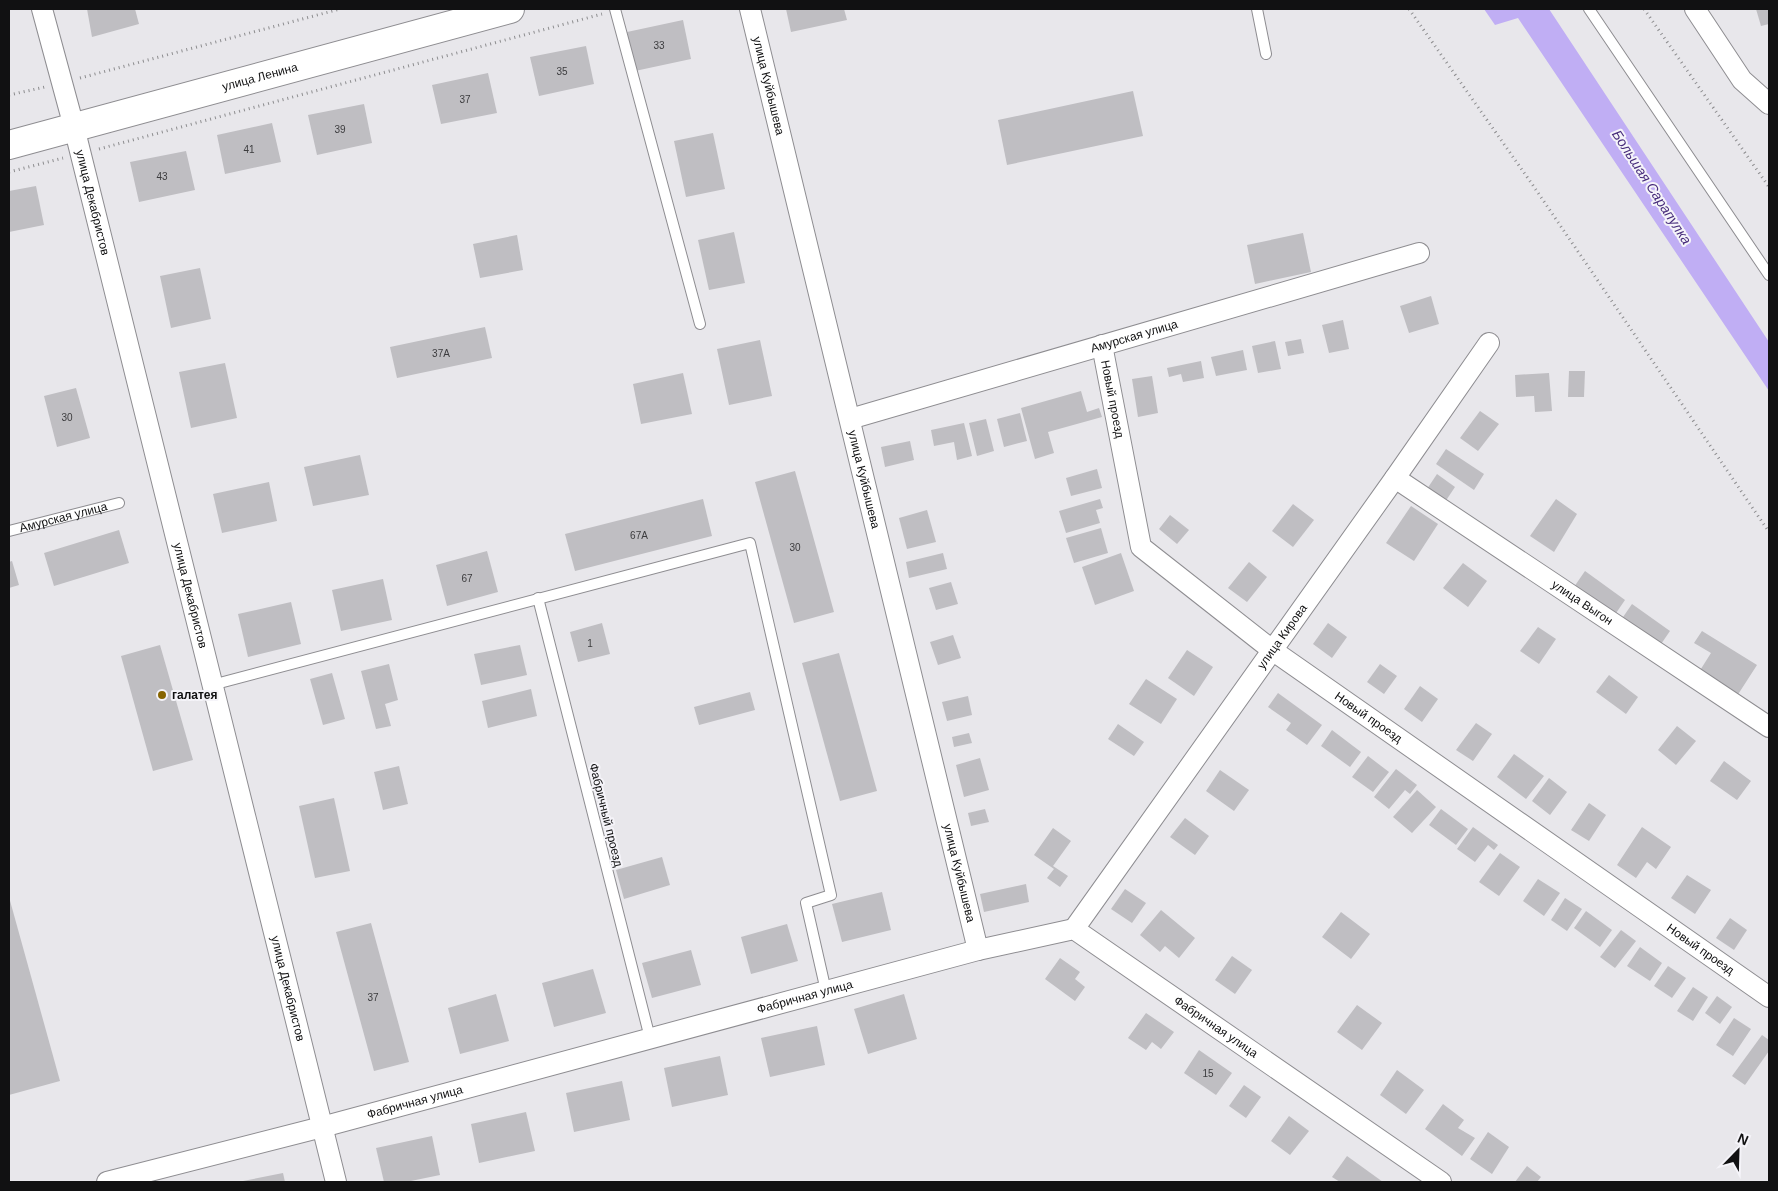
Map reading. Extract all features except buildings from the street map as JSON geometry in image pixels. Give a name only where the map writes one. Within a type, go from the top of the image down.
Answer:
[{"type":"main road","name":"улица Ленина","points":[[9,145],[510,9]]},
{"type":"street","name":"улица Декабристов","points":[[42,9],[74,127],[336,1182]]},
{"type":"street","name":"улица Куйбышева","points":[[750,9],[978,950]]},
{"type":"street","points":[[1694,9],[1742,80],[1769,104]]},
{"type":"street","name":"Амурская улица","points":[[850,419],[1418,253]]},
{"type":"street","name":"улица Кирова","points":[[1074,929],[1396,478],[1489,344]]},
{"type":"street","name":"Новый проезд","points":[[1102,345],[1141,547],[1272,650],[1769,997]]},
{"type":"street","name":"улица Выгон","points":[[1396,478],[1769,727]]},
{"type":"street","name":"Фабричная улица","points":[[107,1182],[322,1127],[978,950],[1074,929],[1441,1182]]},
{"type":"lane","points":[[1257,9],[1266,54]]},
{"type":"lane","points":[[1589,9],[1769,275]]},
{"type":"lane","points":[[615,10],[700,324]]},
{"type":"lane","name":"Амурская улица","points":[[9,531],[119,503]]},
{"type":"lane","points":[[212,685],[750,543],[831,895],[806,903],[826,991]]},
{"type":"lane","name":"Фабричный проезд","points":[[538,598],[650,1038]]},
{"type":"path","points":[[9,95],[62,83],[340,9]]},
{"type":"path","points":[[1409,9],[1532,184],[1769,532]]},
{"type":"path","points":[[1644,9],[1769,187]]},
{"type":"path","points":[[9,172],[615,10]]},
{"type":"water","name":"Большая Сарапулка","points":[[1484,9],[1549,9],[1769,342],[1769,391],[1518,18],[1495,25]]},
{"type":"place","name":"галатея","points":[[162,695]]}]
